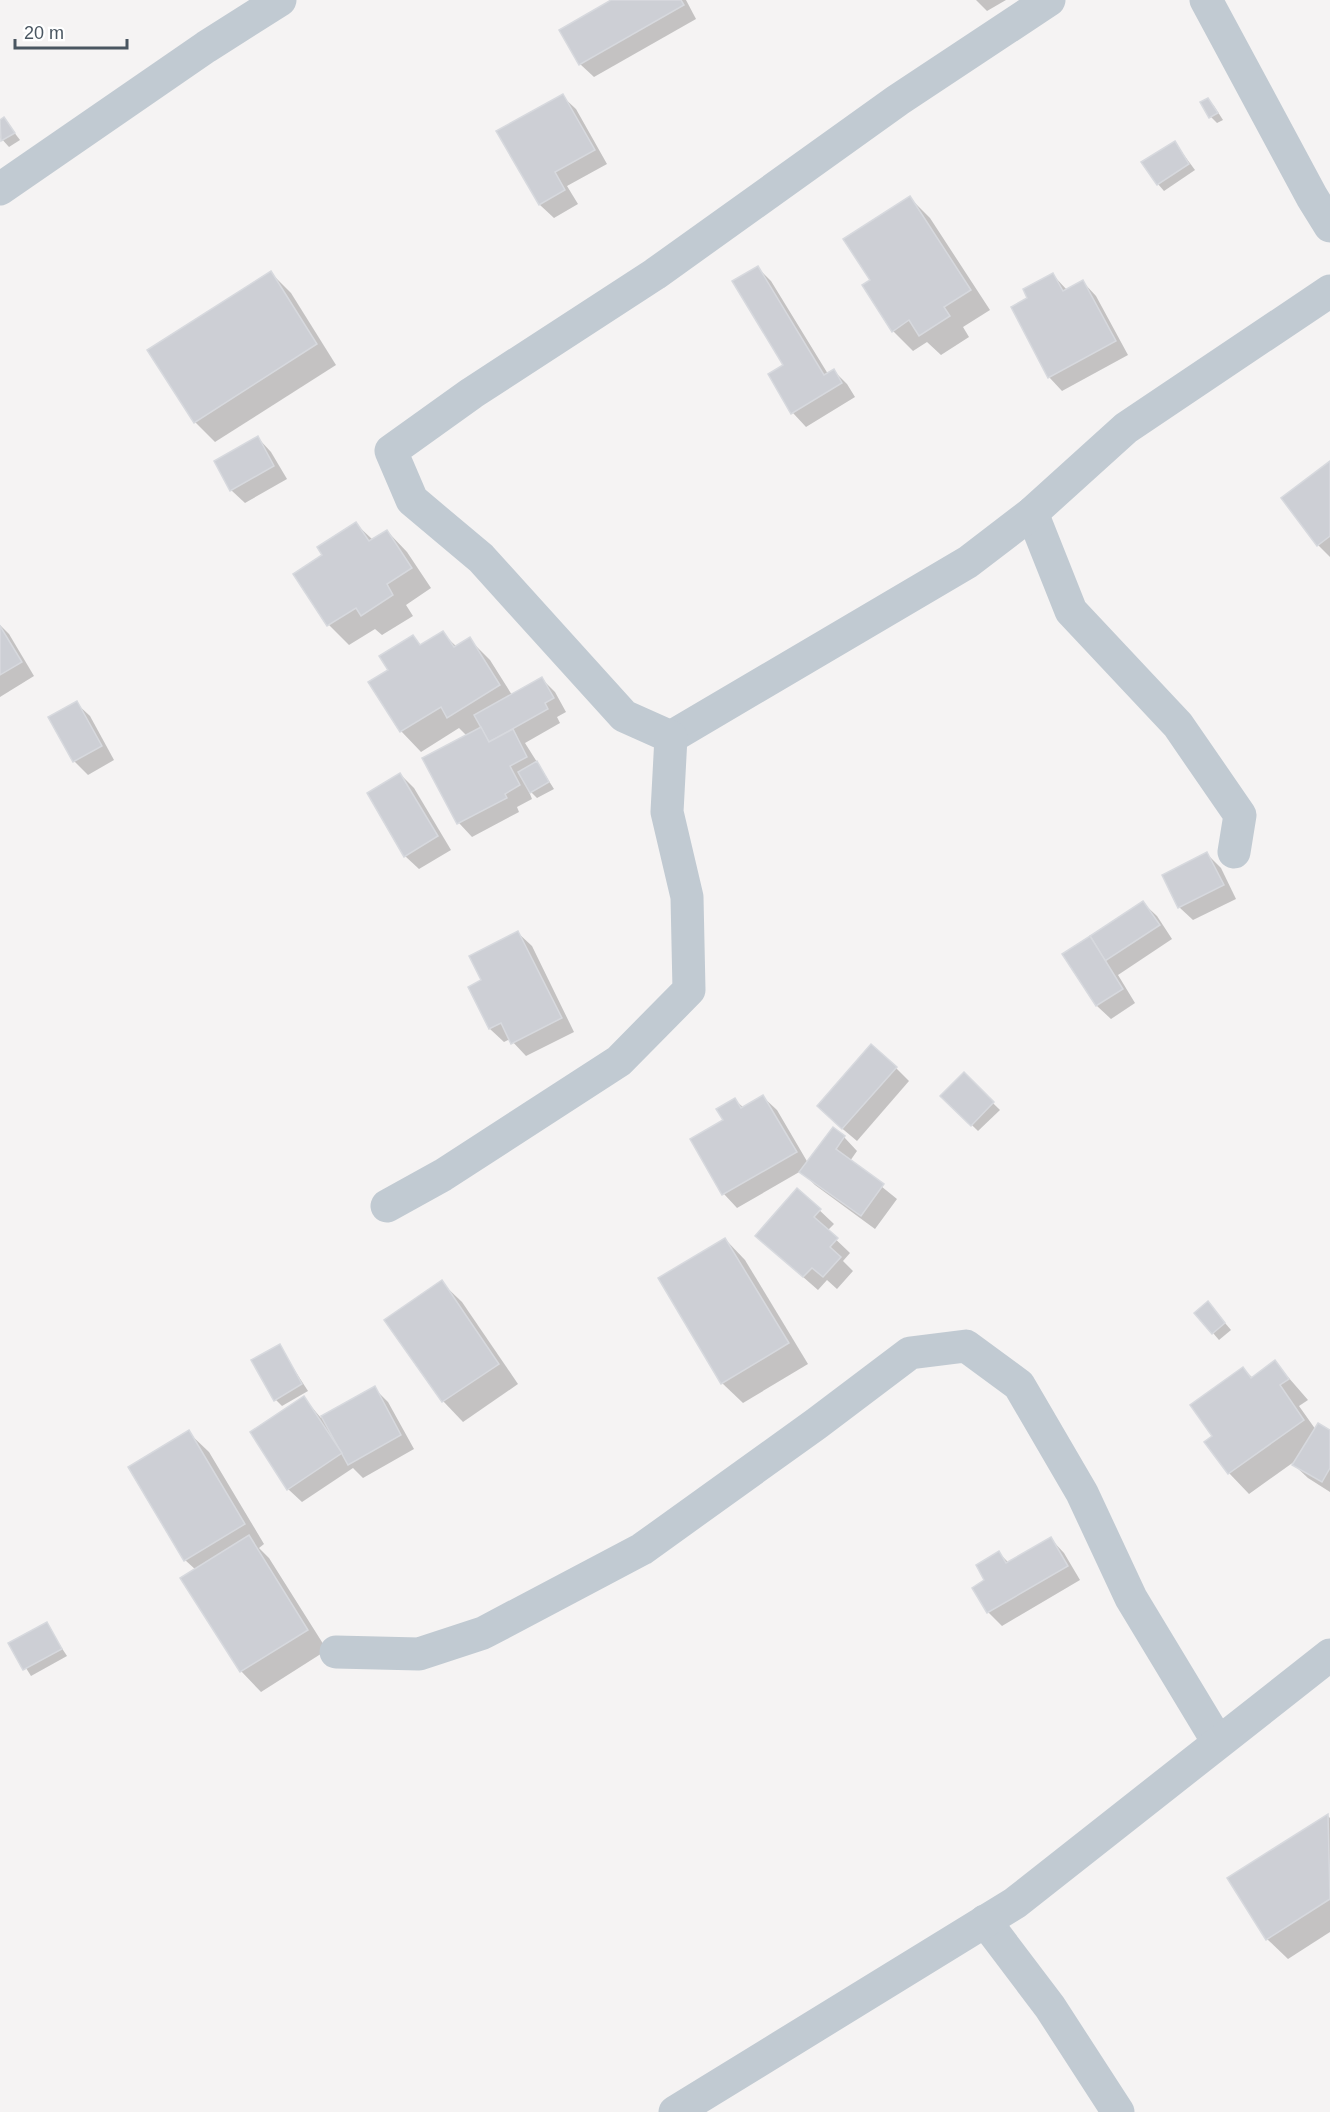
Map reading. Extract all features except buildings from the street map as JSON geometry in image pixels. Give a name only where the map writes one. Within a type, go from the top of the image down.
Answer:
[{"type":"street","points":[[0,189],[206,46],[280,0]]},
{"type":"street","points":[[671,737],[624,716],[481,558],[412,500],[391,451],[472,393],[655,274],[898,100],[1049,0]]},
{"type":"street","points":[[1206,0],[1312,197],[1330,226]]},
{"type":"street","points":[[671,737],[968,562],[1032,513],[1126,428],[1330,291]]},
{"type":"street","points":[[1032,513],[1071,611],[1178,725],[1240,815],[1234,852]]},
{"type":"street","points":[[387,1206],[443,1174],[618,1061],[688,990],[687,897],[667,812],[671,737]]},
{"type":"street","points":[[336,1653],[419,1654],[483,1633],[642,1549],[816,1424],[910,1353],[966,1346],[1019,1385],[1082,1493],[1131,1598],[1218,1742]]},
{"type":"street","points":[[675,2112],[1015,1903],[1330,1655]]},
{"type":"street","points":[[985,1921],[1050,2007],[1118,2112]]}]
